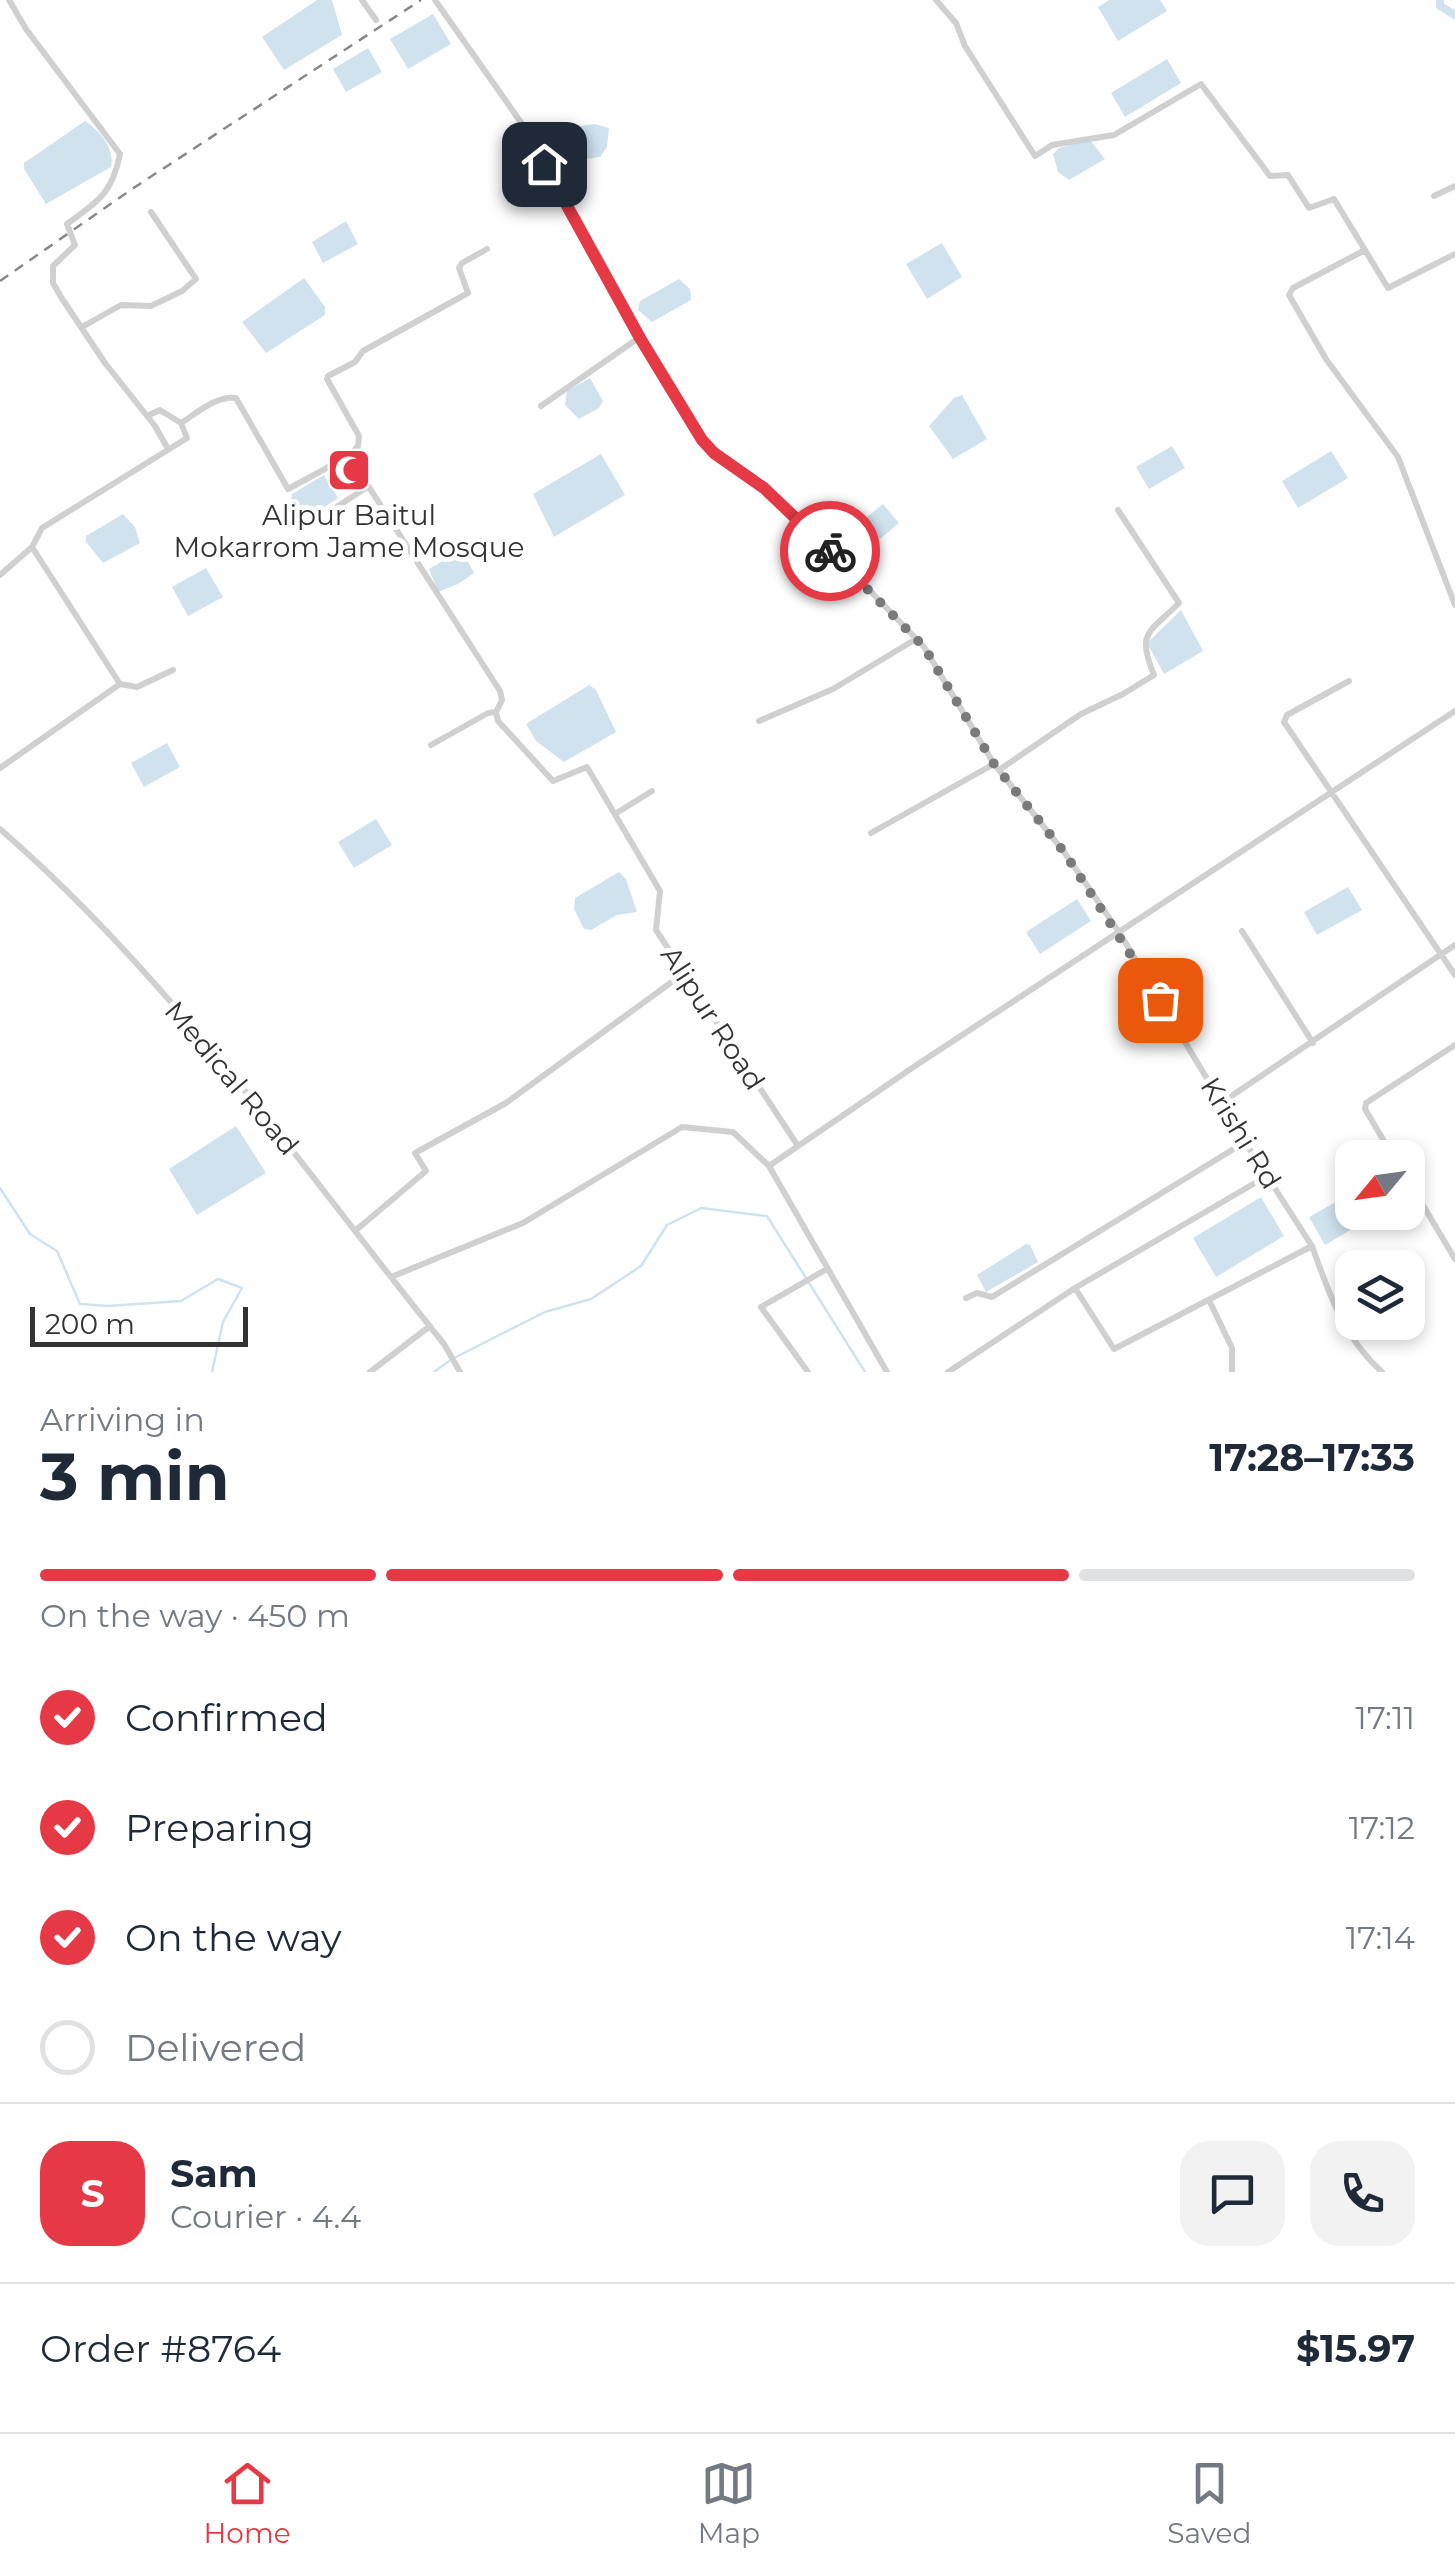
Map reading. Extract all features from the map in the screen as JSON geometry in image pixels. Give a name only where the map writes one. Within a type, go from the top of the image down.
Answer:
[{"type":"street","points":[[9,0],[26,29],[120,154],[104,197],[67,224],[75,246],[53,266],[52,283],[168,449]]},
{"type":"street","points":[[362,0],[376,20]]},
{"type":"street","name":"Krishi Rd","points":[[435,0],[534,142],[596,261],[702,440],[764,488],[924,647],[997,767],[1064,852],[1118,932],[1312,1246],[1339,1320],[1382,1372]]},
{"type":"street","points":[[936,0],[956,23],[965,46],[1035,156],[1052,146],[1078,139],[1102,140],[1114,135],[1201,84],[1270,176],[1288,174],[1309,208],[1334,199],[1388,288],[1455,254]]},
{"type":"street","points":[[1434,196],[1455,186]]},
{"type":"street","points":[[81,327],[121,305],[150,306],[182,291],[196,279],[150,212]]},
{"type":"street","points":[[180,422],[216,401],[236,398],[288,489],[349,456],[358,446],[359,436],[328,376],[355,362],[362,351],[468,293],[459,268],[487,249]]},
{"type":"street","points":[[1365,250],[1293,288],[1289,295],[1326,359],[1398,458],[1455,605]]},
{"type":"street","points":[[540,406],[640,338]]},
{"type":"street","points":[[0,576],[32,547],[42,528],[187,438],[180,422],[160,410],[147,416]]},
{"type":"street","name":"Alipur Road","points":[[349,456],[500,690],[502,700],[496,712],[505,730],[552,781],[587,767],[660,891],[656,930],[798,1146]]},
{"type":"street","points":[[320,518],[367,487]]},
{"type":"street","points":[[871,833],[997,767],[1081,714],[1154,675],[1143,648],[1145,638],[1178,603],[1118,510]]},
{"type":"street","points":[[32,547],[120,684]]},
{"type":"street","points":[[758,722],[833,689],[916,639]]},
{"type":"street","points":[[0,768],[120,684],[137,687],[173,670]]},
{"type":"street","points":[[1350,681],[1284,719],[1455,974]]},
{"type":"street","points":[[769,1166],[1455,711]]},
{"type":"street","points":[[431,745],[496,712]]},
{"type":"street","points":[[615,814],[652,791]]},
{"type":"street","name":"Medical Road","points":[[0,830],[49,872],[124,949],[257,1104],[444,1344],[458,1370]]},
{"type":"street","points":[[1242,931],[1312,1043]]},
{"type":"street","points":[[1222,1103],[1455,945]]},
{"type":"street","points":[[355,1231],[426,1171],[416,1154],[506,1103],[684,973]]},
{"type":"street","points":[[1383,1140],[1365,1110],[1366,1103],[1455,1045]]},
{"type":"street","points":[[390,1277],[523,1224],[682,1127],[733,1132],[769,1166],[888,1372]]},
{"type":"street","points":[[966,1298],[977,1292],[986,1298],[997,1294],[1245,1142]]},
{"type":"street","points":[[948,1372],[1075,1288],[1267,1176]]},
{"type":"street","points":[[1425,1208],[1455,1258]]},
{"type":"street","points":[[1075,1288],[1114,1349],[1312,1246]]},
{"type":"street","points":[[808,1372],[762,1307],[827,1269]]},
{"type":"street","points":[[1209,1300],[1232,1348],[1232,1372]]},
{"type":"street","points":[[370,1372],[430,1326]]},
{"type":"water","points":[[317,0],[332,0],[342,35],[284,70],[262,37]]},
{"type":"water","points":[[1109,0],[1160,0],[1167,11],[1118,41],[1098,7]]},
{"type":"water","points":[[433,14],[451,44],[408,69],[390,39]]},
{"type":"water","points":[[368,48],[382,72],[346,92],[333,69]]},
{"type":"water","points":[[1167,59],[1181,83],[1125,117],[1111,93]]},
{"type":"water","points":[[85,121],[105,141],[111,153],[111,167],[46,204],[24,163]]},
{"type":"water","points":[[595,124],[609,128],[607,147],[600,157],[564,162],[553,151],[552,140],[559,129]]},
{"type":"water","points":[[1090,140],[1105,159],[1069,180],[1058,172],[1053,154],[1059,148]]},
{"type":"water","points":[[346,221],[358,244],[323,263],[312,242]]},
{"type":"water","points":[[942,243],[962,277],[927,299],[906,264]]},
{"type":"water","points":[[304,278],[325,307],[325,315],[266,353],[242,322]]},
{"type":"water","points":[[679,279],[690,289],[691,300],[652,322],[638,310],[640,301]]},
{"type":"water","points":[[590,378],[603,401],[599,408],[579,419],[565,405],[567,391]]},
{"type":"water","points":[[962,395],[987,439],[953,459],[929,426],[954,398]]},
{"type":"water","points":[[1172,446],[1185,468],[1149,489],[1136,467]]},
{"type":"water","points":[[1331,451],[1348,478],[1298,508],[1282,481]]},
{"type":"water","points":[[601,454],[625,495],[554,537],[533,494]]},
{"type":"water","points":[[324,475],[338,498],[313,515],[300,514],[292,494]]},
{"type":"water","points":[[883,504],[899,523],[867,550],[851,530]]},
{"type":"water","points":[[123,514],[135,527],[140,543],[103,563],[86,542],[86,536]]},
{"type":"water","points":[[462,550],[474,573],[438,592],[429,569]]},
{"type":"water","points":[[206,568],[223,597],[188,616],[172,587]]},
{"type":"water","points":[[1181,610],[1203,651],[1164,674],[1147,643]]},
{"type":"water","points":[[589,685],[596,690],[616,732],[564,762],[536,741],[526,724]]},
{"type":"water","points":[[167,743],[180,767],[144,787],[131,763]]},
{"type":"water","points":[[376,819],[392,845],[354,868],[338,842]]},
{"type":"water","points":[[619,872],[626,879],[637,912],[617,915],[591,930],[584,929],[574,909],[575,898]]},
{"type":"water","points":[[1348,887],[1362,910],[1317,935],[1304,912]]},
{"type":"water","points":[[1077,899],[1091,921],[1040,954],[1026,932]]},
{"type":"water","points":[[236,1126],[266,1173],[197,1215],[169,1169]]},
{"type":"water","points":[[1261,1197],[1284,1236],[1216,1277],[1193,1238]]},
{"type":"water","points":[[1335,1202],[1335,1230],[1350,1230],[1325,1245],[1309,1217]]},
{"type":"water","points":[[1026,1244],[1038,1262],[986,1292],[977,1275]]},
{"type":"waterway","points":[[1440,0],[1440,6],[1455,15]]},
{"type":"waterway","points":[[0,1188],[30,1234],[57,1251],[80,1304],[181,1301],[218,1279],[242,1288],[223,1322],[212,1372]]},
{"type":"waterway","points":[[456,1357],[545,1312],[591,1299],[641,1266],[667,1225],[701,1208],[767,1216],[865,1372]]},
{"type":"waterway","points":[[434,1372],[449,1361]]},
{"type":"railway","points":[[0,281],[132,189],[421,0]]},
{"type":"way so far","points":[[830,551],[924,647],[994,764],[1064,852],[1160,1000]]},
{"type":"place","name":"Alipur Baitul Mokarrom Jame Mosque","points":[[349,470]]},
{"type":"route","points":[[544,164],[640,338],[702,440],[764,488],[830,551]]}]
